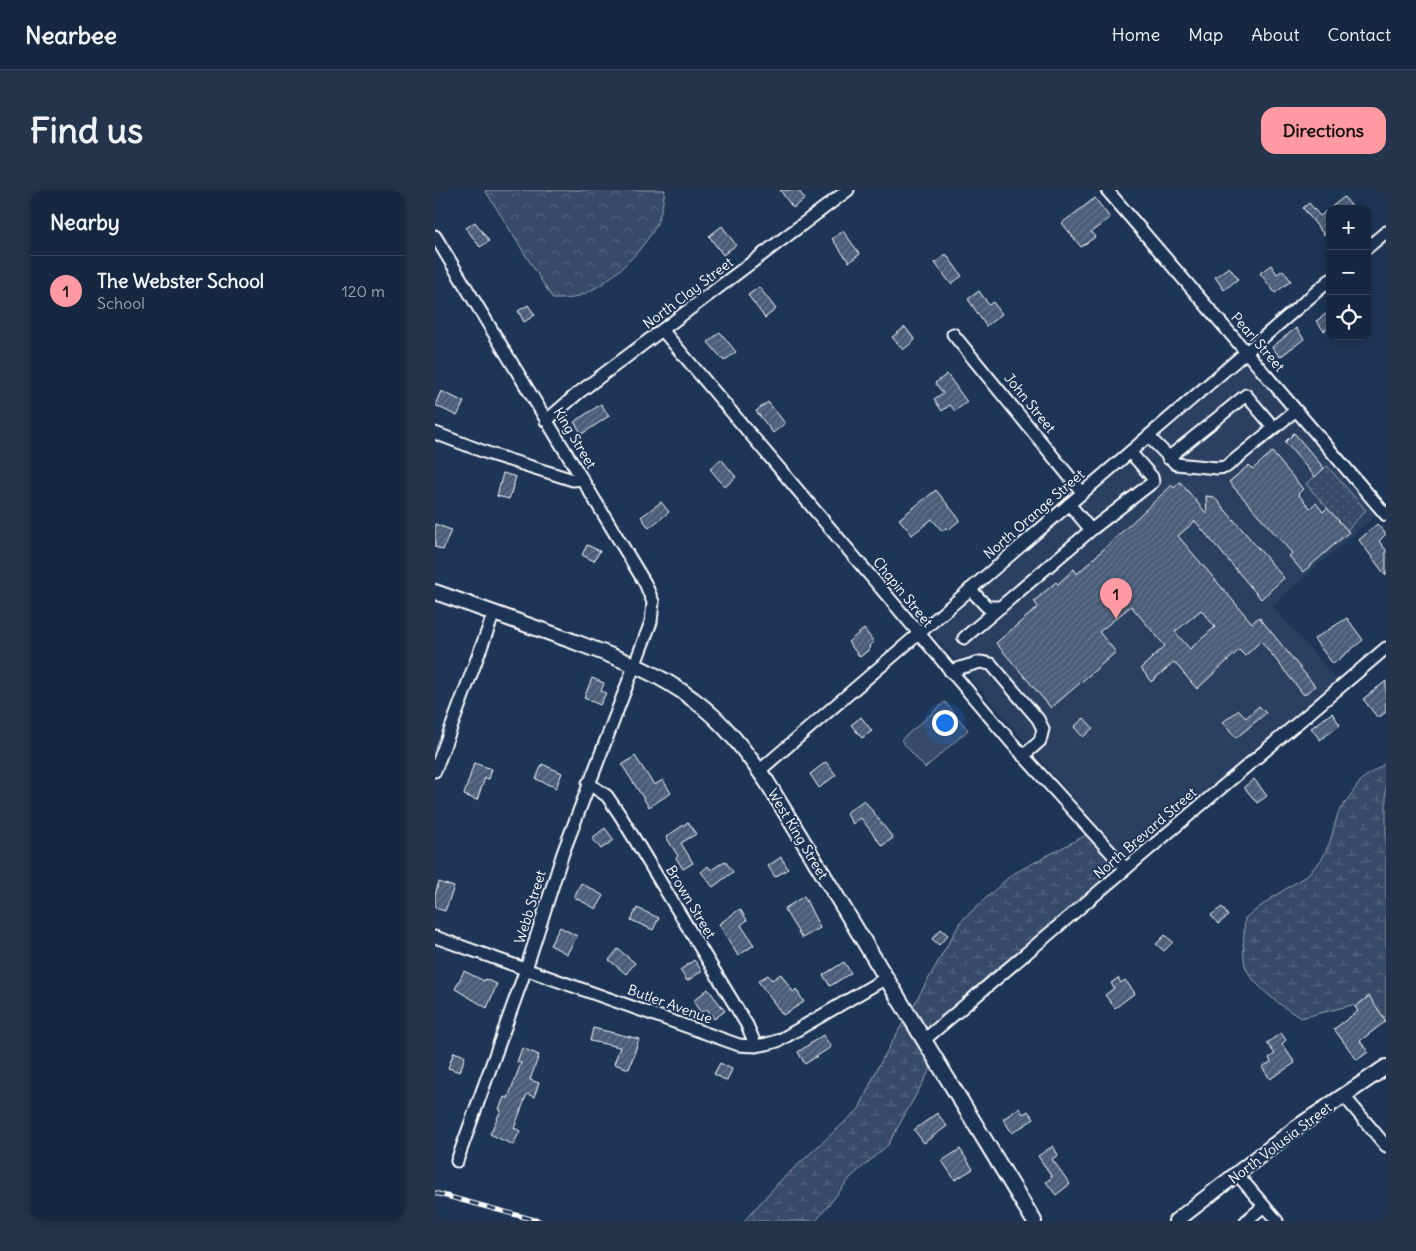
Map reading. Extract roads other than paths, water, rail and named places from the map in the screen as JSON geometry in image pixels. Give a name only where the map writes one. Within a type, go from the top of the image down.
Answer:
[{"type":"main road","name":"West King Street","points":[[435,592],[635,664],[672,684],[706,710],[745,750],[1034,1221]]},
{"type":"main road","name":"North Volusia Street","points":[[1176,1221],[1296,1128],[1386,1067]]},
{"type":"street","name":"North Clay Street","points":[[546,420],[577,394],[848,190]]},
{"type":"street","name":"Pearl Street","points":[[1107,190],[1386,515]]},
{"type":"street","points":[[1371,245],[1386,232]]},
{"type":"street","name":"King Street","points":[[436,240],[650,592],[653,602],[651,622],[635,664]]},
{"type":"street","name":"North Orange Street","points":[[759,771],[1326,283]]},
{"type":"street","name":"Chapin Street","points":[[663,331],[918,634],[1023,756],[1126,869]]},
{"type":"street","name":"John Street","points":[[953,334],[1082,492]]},
{"type":"street","points":[[1168,458],[1246,395],[1274,428]]},
{"type":"street","points":[[1148,436],[1168,458],[1184,466],[1226,467],[1296,410]]},
{"type":"street","points":[[435,433],[490,454],[573,480],[582,480]]},
{"type":"street","points":[[964,638],[1091,530],[1153,482],[1152,477],[1130,452]]},
{"type":"street","points":[[1069,504],[1091,530]]},
{"type":"street","points":[[970,589],[987,607],[1001,607]]},
{"type":"street","points":[[435,771],[493,613]]},
{"type":"street","name":"North Brevard Street","points":[[924,1040],[1386,648]]},
{"type":"street","points":[[950,671],[980,662],[991,664],[1038,720],[1043,729],[1040,741],[1023,756]]},
{"type":"street","name":"Webb Street","points":[[457,1161],[526,969],[588,782],[635,664]]},
{"type":"street","name":"Brown Street","points":[[588,782],[607,796],[620,815],[747,1025],[756,1046]]},
{"type":"street","name":"Butler Avenue","points":[[435,937],[739,1045],[756,1046],[780,1040],[886,978]]},
{"type":"street","points":[[1344,1096],[1386,1146]]},
{"type":"street","points":[[1237,1174],[1277,1221]]},
{"type":"street","points":[[1246,1221],[1264,1206]]},
{"type":"railway","points":[[435,1193],[539,1221]]},
{"type":"place","name":"The Webster School","points":[[1116,619]]}]
